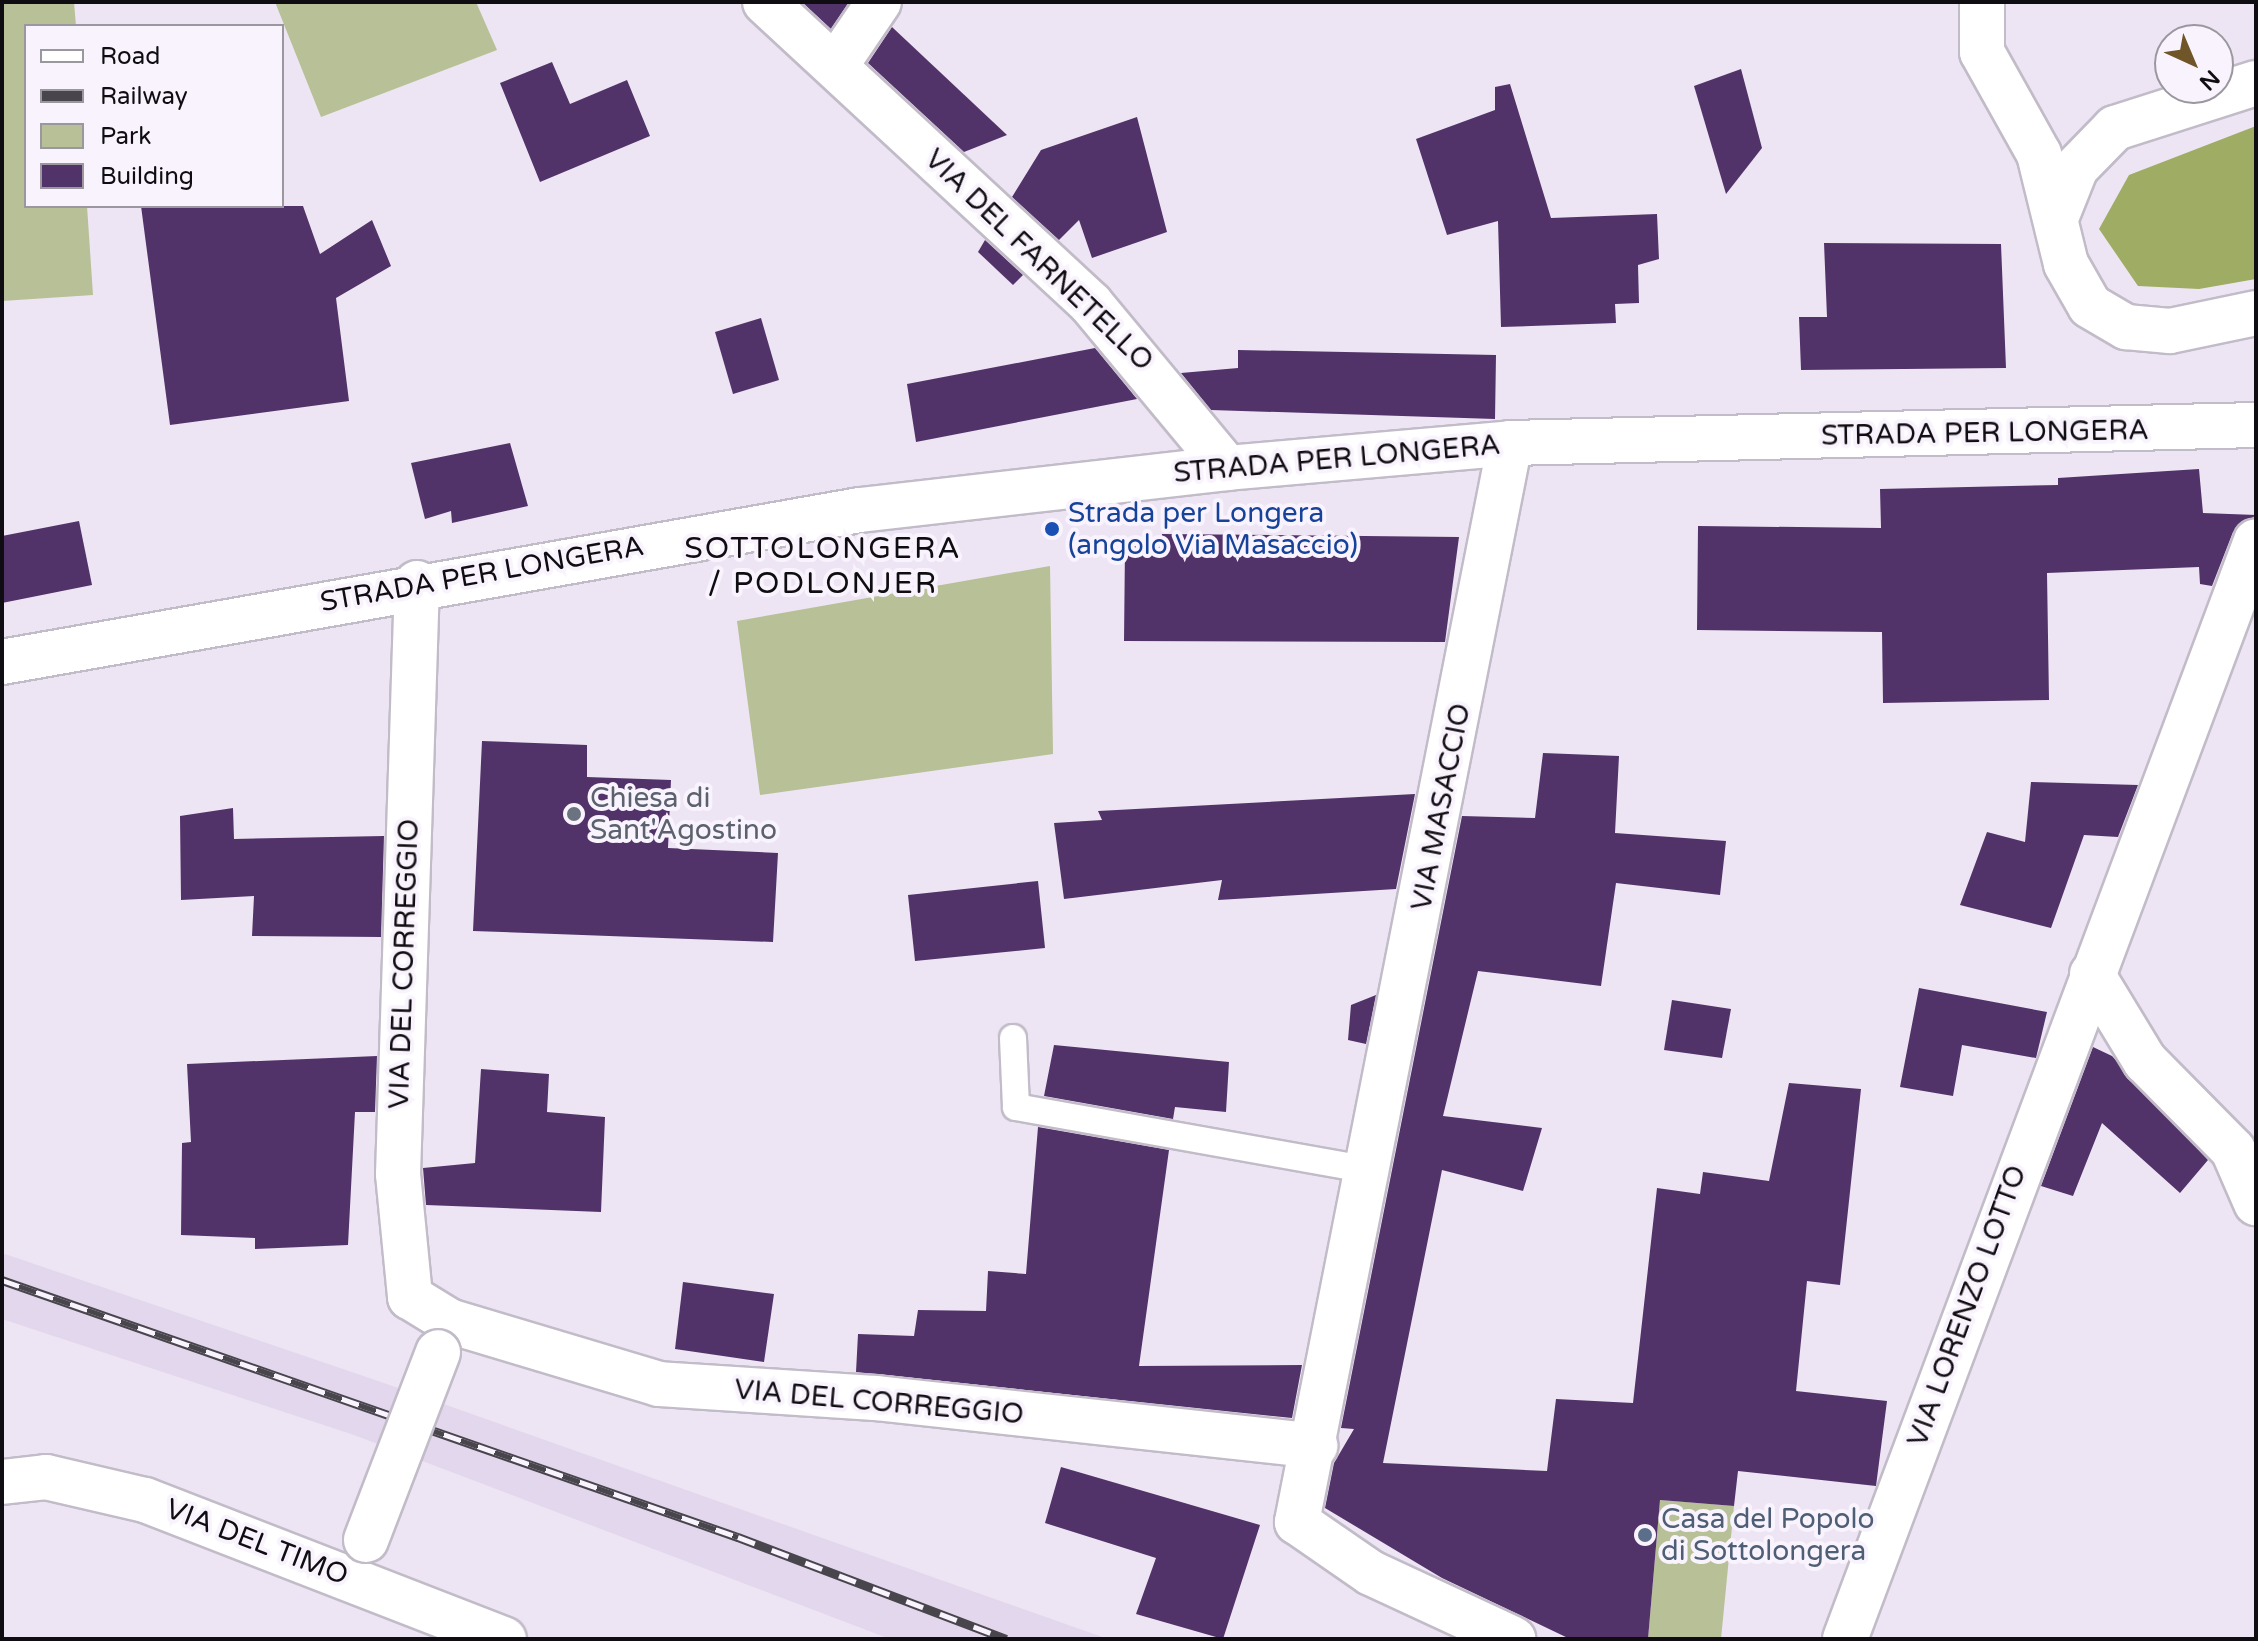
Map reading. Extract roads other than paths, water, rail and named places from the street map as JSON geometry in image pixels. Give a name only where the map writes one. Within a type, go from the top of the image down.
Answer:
[{"type":"street","name":"VIA DEL FARNETELLO","points":[[765,2],[1091,304],[1227,468]]},
{"type":"street","points":[[836,65],[879,2]]},
{"type":"street","points":[[1982,2],[1982,52],[2039,154],[2058,213],[2066,264],[2090,306],[2126,327],[2170,331],[2256,313]]},
{"type":"street","points":[[2058,213],[2076,168],[2115,128],[2256,83]]},
{"type":"street","name":"STRADA PER LONGERA","points":[[2,662],[417,583],[860,510],[1227,468],[1510,443],[2256,425]]},
{"type":"street","name":"VIA MASACCIO","points":[[1510,443],[1371,1170],[1297,1522],[1371,1573],[1513,1639]]},
{"type":"street","name":"VIA LORENZO LOTTO","points":[[1845,1639],[2256,541]]},
{"type":"street","name":"VIA DEL CORREGGIO","points":[[417,583],[400,1218],[410,1297],[444,1336],[659,1384],[876,1398],[1315,1446]]},
{"type":"street","points":[[2092,974],[2145,1061],[2233,1150],[2256,1203]]},
{"type":"street","points":[[359,1559],[444,1336]]},
{"type":"street","name":"VIA DEL TIMO","points":[[2,1482],[46,1477],[145,1500],[359,1559],[504,1639]]},
{"type":"lane","points":[[1013,1038],[1016,1107],[1371,1170]]},
{"type":"lane","points":[[1856,1639],[1866,1581]]},
{"type":"railway","points":[[2,1280],[738,1537],[1006,1639]]},
{"type":"place","name":"Strada per Longera (angolo Via Masaccio)","points":[[1052,529]]},
{"type":"place","name":"Chiesa di Sant'Agostino","points":[[574,814]]},
{"type":"place","name":"Casa del Popolo di Sottolongera","points":[[1645,1535]]},
{"type":"district","name":"SOTTOLONGERA / PODLONJER","points":[[823,566]]}]
